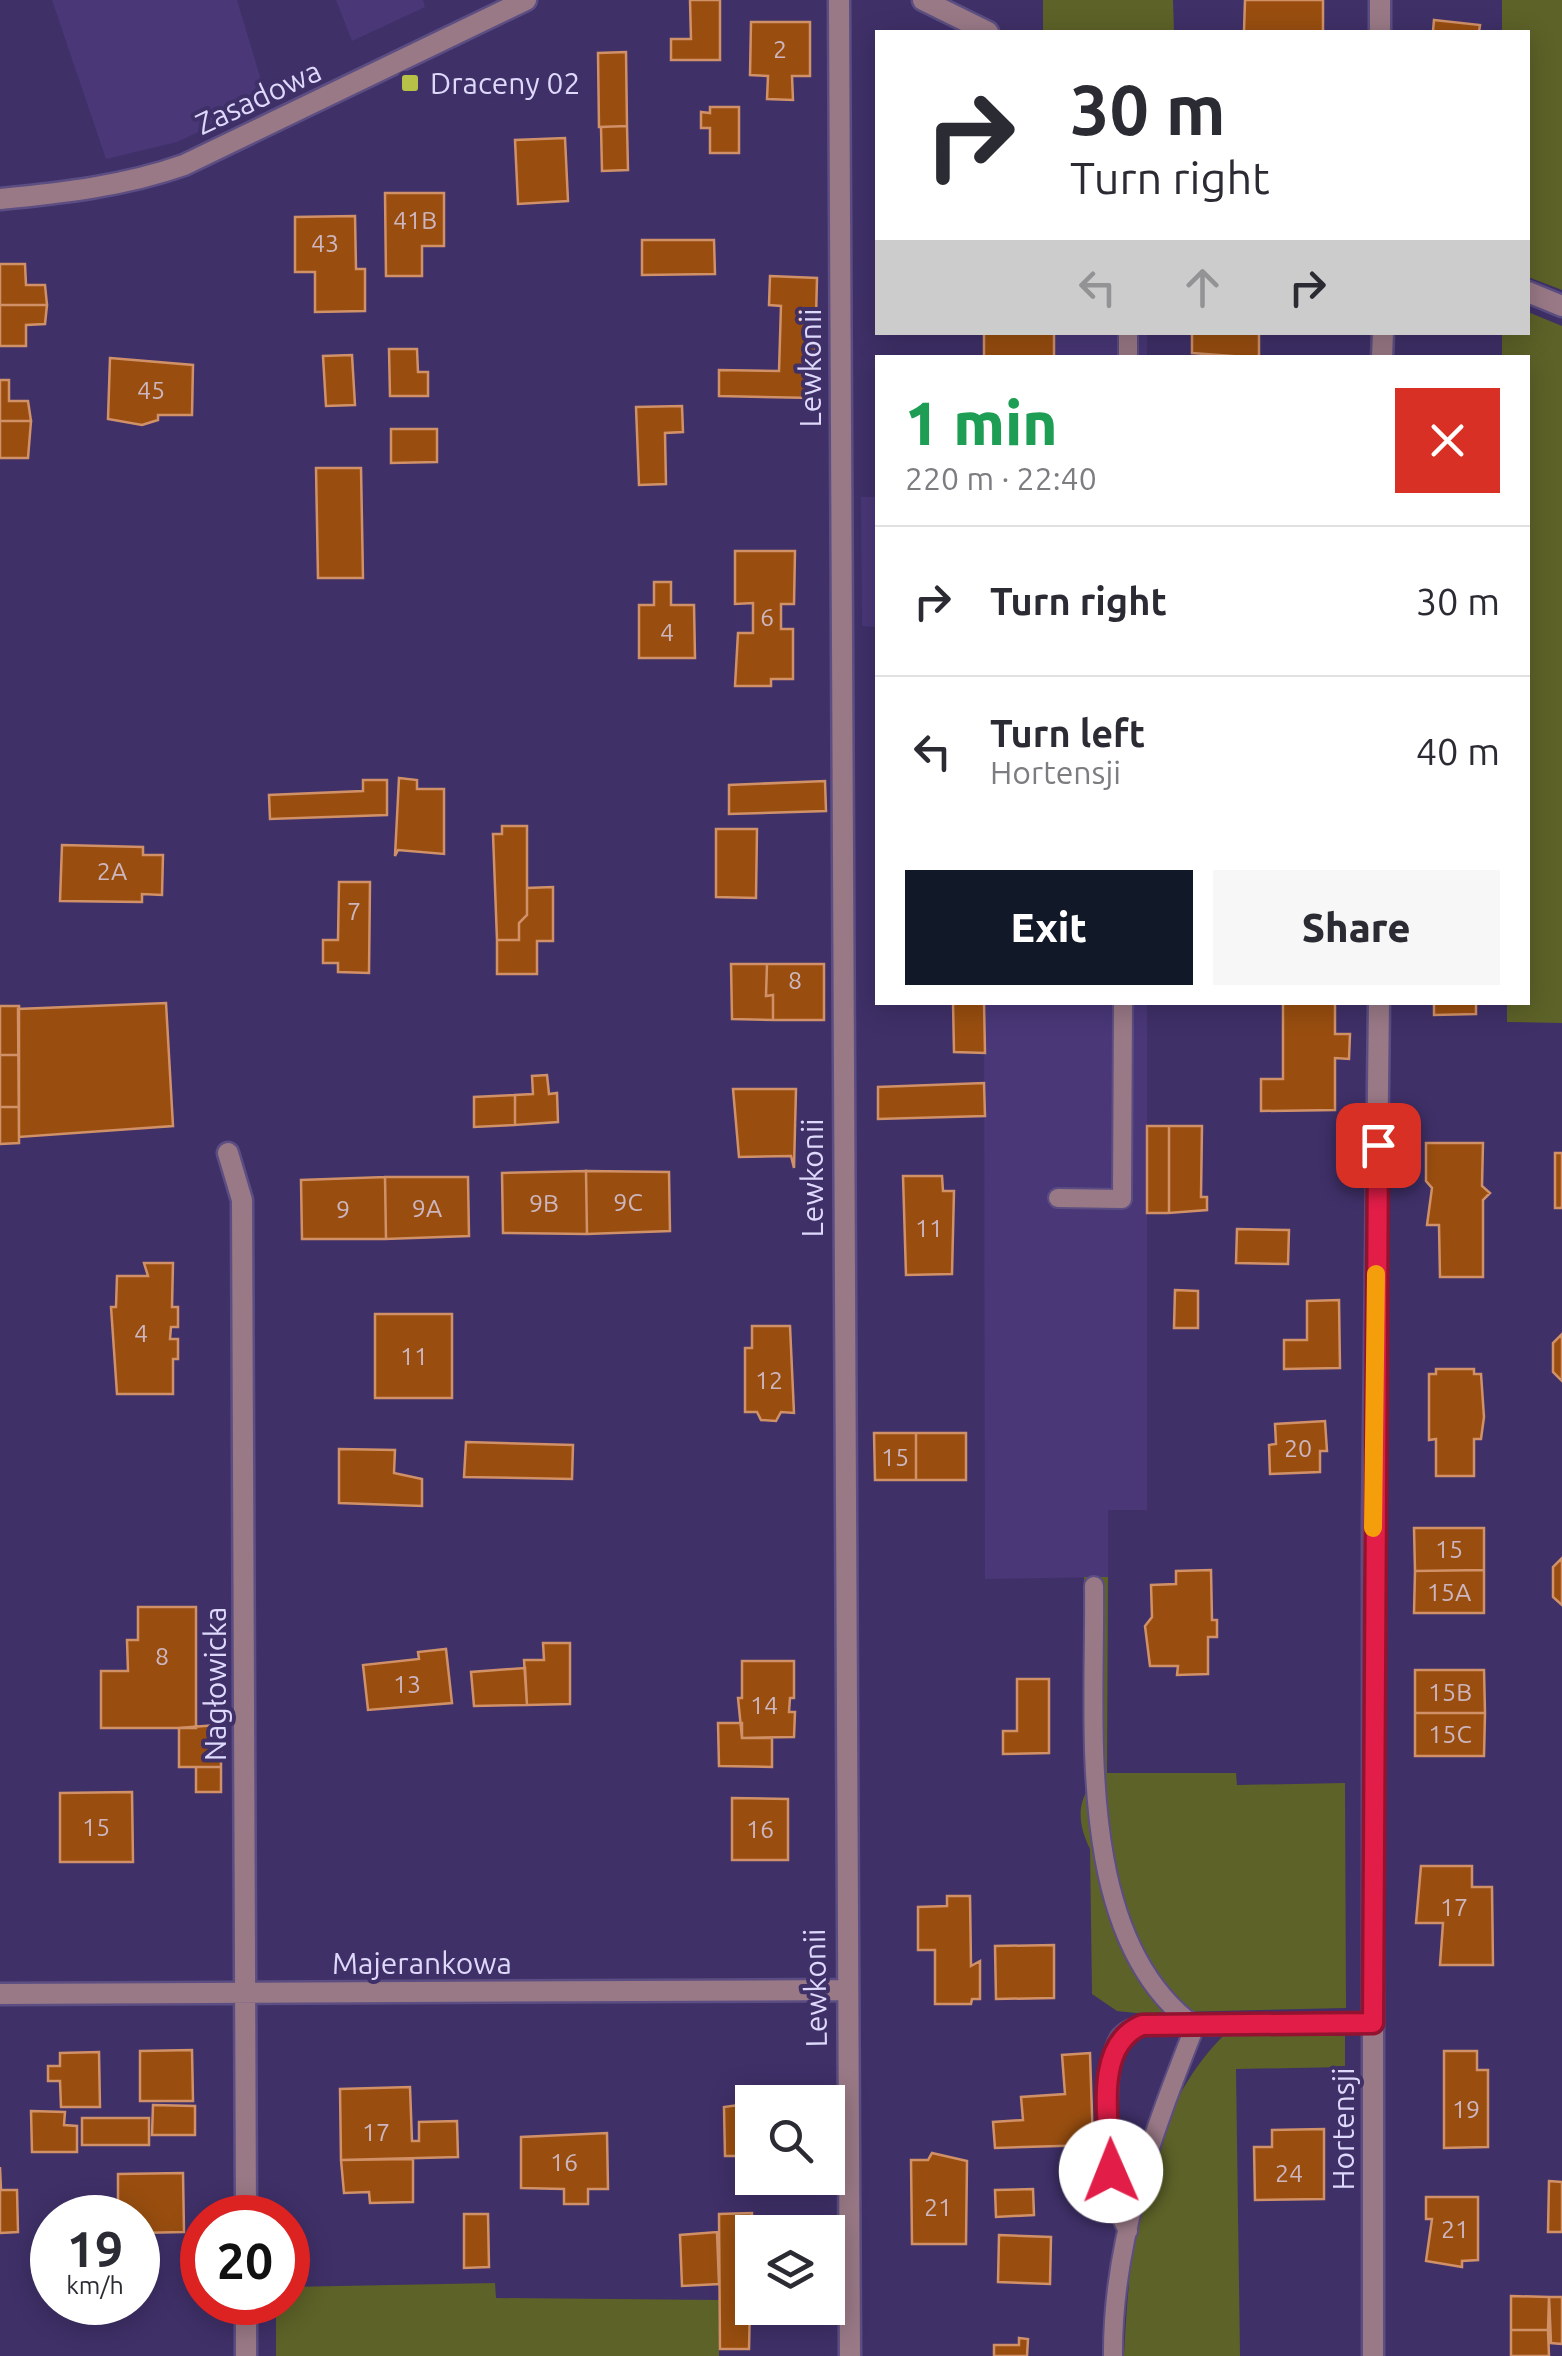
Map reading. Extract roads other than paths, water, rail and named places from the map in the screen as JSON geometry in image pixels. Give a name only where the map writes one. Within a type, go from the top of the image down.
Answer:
[{"type":"street","name":"Zasadowa","points":[[0,199],[74,192],[145,178],[184,165],[501,6],[526,0]]},
{"type":"street","name":"Lewkonii","points":[[840,0],[845,1990],[850,2356]]},
{"type":"street","points":[[923,0],[984,30]]},
{"type":"street","points":[[1380,0],[1380,30]]},
{"type":"street","points":[[1530,293],[1562,306]]},
{"type":"street","name":"Hortensji","points":[[1374,2356],[1379,1005]]},
{"type":"street","name":"Nagłowicka","points":[[228,1153],[242,1200],[246,2195]]},
{"type":"street","name":"Majerankowa","points":[[0,1994],[845,1990]]},
{"type":"street","points":[[246,2325],[246,2356]]},
{"type":"lane","points":[[1058,1198],[1122,1199],[1123,1005]]},
{"type":"lane","points":[[1094,1586],[1098,1820],[1108,1878],[1136,1956],[1165,1999],[1195,2026]]},
{"type":"lane","points":[[1128,2232],[1116,2205],[1111,2171],[1109,2066],[1122,2035],[1142,2025],[1373,2023]]},
{"type":"lane","points":[[1114,2356],[1113,2308],[1139,2175],[1170,2081],[1195,2026]]},
{"type":"place","name":"Draceny 02","points":[[410,83]]}]
